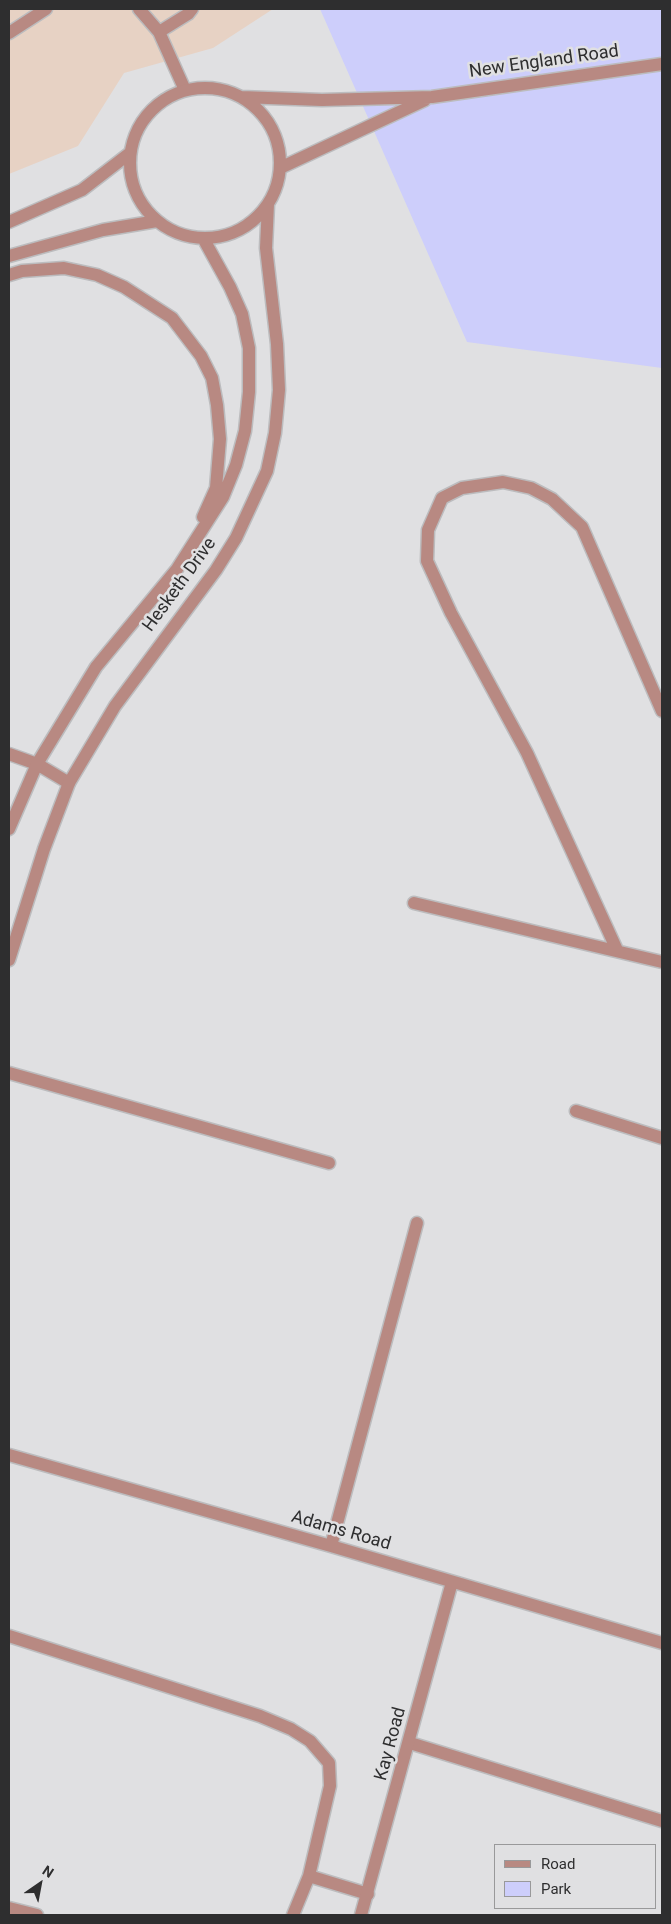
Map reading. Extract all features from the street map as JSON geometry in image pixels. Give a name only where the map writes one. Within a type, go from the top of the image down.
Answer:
[{"type":"street","points":[[9,33],[46,9]]},
{"type":"street","points":[[139,9],[159,32],[185,90]]},
{"type":"street","points":[[159,32],[188,14],[192,9]]},
{"type":"street","name":"New England Road","points":[[241,97],[322,100],[432,96],[662,64]]},
{"type":"street","points":[[214,88],[241,97],[258,110],[271,127],[278,147],[280,168],[276,187],[268,204],[256,219],[240,229],[222,236],[203,238],[179,233],[157,221],[144,208],[135,191],[130,172],[130,154],[135,134],[145,117],[158,103],[185,90],[214,88]]},
{"type":"street","name":"New England Road","points":[[280,168],[432,96]]},
{"type":"street","points":[[9,222],[82,190],[130,154]]},
{"type":"street","name":"Hesketh Drive","points":[[9,960],[44,849],[69,783],[115,706],[216,570],[240,529],[267,471],[275,433],[279,390],[277,344],[266,248],[268,204]]},
{"type":"street","points":[[9,256],[103,230],[157,221]]},
{"type":"street","name":"Hesketh Drive","points":[[9,830],[37,764],[96,667],[177,569],[215,511],[236,465],[245,430],[249,392],[249,348],[242,314],[230,286],[203,238]]},
{"type":"street","points":[[9,275],[64,268],[97,275],[131,291],[172,318],[201,356],[212,378],[217,405],[220,439],[216,488],[177,569]]},
{"type":"street","points":[[617,950],[527,753],[450,613],[427,561],[428,530],[442,498],[462,488],[503,482],[531,488],[552,499],[582,527],[662,711]]},
{"type":"street","points":[[9,754],[37,764],[69,783]]},
{"type":"street","points":[[414,903],[662,962]]},
{"type":"street","points":[[9,1073],[329,1163]]},
{"type":"street","points":[[576,1110],[662,1138]]},
{"type":"street","points":[[331,1546],[417,1224]]},
{"type":"street","name":"Adams Road","points":[[9,1455],[331,1546],[662,1643]]},
{"type":"street","name":"Kay Road","points":[[361,1915],[410,1742],[452,1582]]},
{"type":"street","points":[[9,1636],[260,1716],[291,1728],[310,1741],[329,1763],[330,1786],[309,1876],[294,1915]]},
{"type":"street","points":[[410,1742],[662,1821]]},
{"type":"street","points":[[309,1876],[368,1894]]},
{"type":"street","points":[[9,1908],[37,1915]]},
{"type":"shaded area","points":[[9,9],[273,9],[213,48],[124,73],[78,146],[9,174]]},
{"type":"green space","points":[[320,9],[662,9],[662,368],[467,342]]}]
